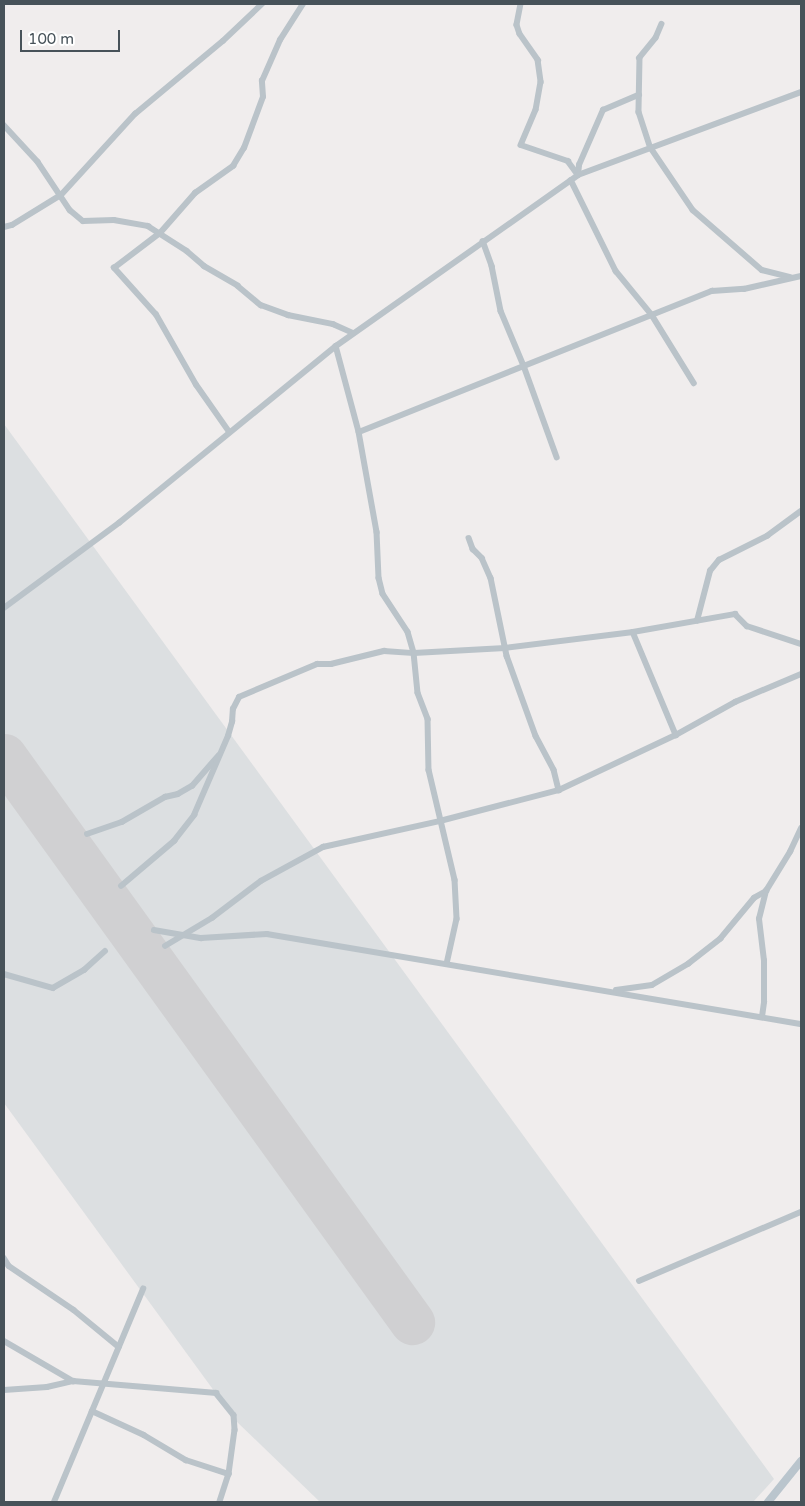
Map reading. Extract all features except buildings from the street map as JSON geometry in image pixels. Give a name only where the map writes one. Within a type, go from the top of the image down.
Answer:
[{"type":"street","points":[[4,227],[12,225],[61,195],[135,114],[223,41],[262,4]]},
{"type":"street","points":[[229,432],[196,385],[156,315],[114,268],[160,233],[195,193],[232,166],[244,148],[263,96],[262,82],[280,40],[303,4]]},
{"type":"street","points":[[521,4],[517,25],[520,34],[538,60],[542,82],[536,110],[521,145],[568,160],[578,175]]},
{"type":"street","points":[[662,24],[656,38],[640,58],[639,112],[651,148],[694,210],[762,270],[792,278]]},
{"type":"street","points":[[4,608],[119,523],[336,346],[578,175],[801,92]]},
{"type":"street","points":[[578,175],[579,165],[603,110],[639,95]]},
{"type":"street","points":[[4,125],[38,162],[70,210],[83,221],[133,222],[160,233],[261,305],[288,315],[334,324],[353,334]]},
{"type":"street","points":[[571,180],[616,272],[652,315],[694,383]]},
{"type":"street","points":[[483,242],[492,266],[501,312],[524,366],[557,458]]},
{"type":"street","points":[[359,432],[712,291],[744,289],[801,276]]},
{"type":"street","points":[[336,346],[359,432],[377,532],[379,578],[383,594],[408,632],[414,653],[418,693],[428,719],[429,770],[455,880],[457,918],[447,964]]},
{"type":"street","points":[[697,620],[710,571],[719,560],[767,536],[794,515],[801,512]]},
{"type":"street","points":[[469,538],[473,549],[482,558],[491,578],[506,648],[536,736],[554,770],[559,790]]},
{"type":"street","points":[[121,886],[174,841],[194,815],[221,753],[232,722],[235,701],[239,697],[317,664],[331,664],[384,651],[414,653],[506,648],[633,632],[735,614],[747,626],[801,644]]},
{"type":"street","points":[[633,632],[676,735]]},
{"type":"street","points":[[166,946],[180,935],[212,918],[261,881],[323,847],[440,821],[559,790],[676,735],[735,702],[801,674]]},
{"type":"street","points":[[88,834],[122,822],[165,797],[178,794],[192,786],[221,753]]},
{"type":"street","points":[[762,1017],[764,961],[759,919],[766,891],[790,852],[801,828]]},
{"type":"street","points":[[609,991],[652,985],[688,964],[720,938],[754,898],[766,891]]},
{"type":"street","points":[[154,930],[180,935],[220,938],[239,934],[268,934],[801,1024]]},
{"type":"street","points":[[4,974],[52,988],[84,970],[105,951]]},
{"type":"street","points":[[639,1281],[801,1212]]},
{"type":"street","points":[[4,1258],[9,1266],[74,1310],[119,1347]]},
{"type":"street","points":[[4,1270],[9,1266]]},
{"type":"street","points":[[54,1502],[143,1289]]},
{"type":"street","points":[[4,1341],[73,1381]]},
{"type":"street","points":[[4,1390],[47,1387],[73,1381],[216,1393],[234,1414],[235,1430],[229,1474],[220,1502]]},
{"type":"street","points":[[92,1411],[144,1436],[186,1460],[229,1474]]},
{"type":"street","points":[[768,1502],[801,1461]]},
{"type":"shaded area","points":[[4,424],[774,1479],[753,1502],[320,1502],[236,1421],[4,1103]]},
{"type":"runway","points":[[4,756],[412,1322]]}]
